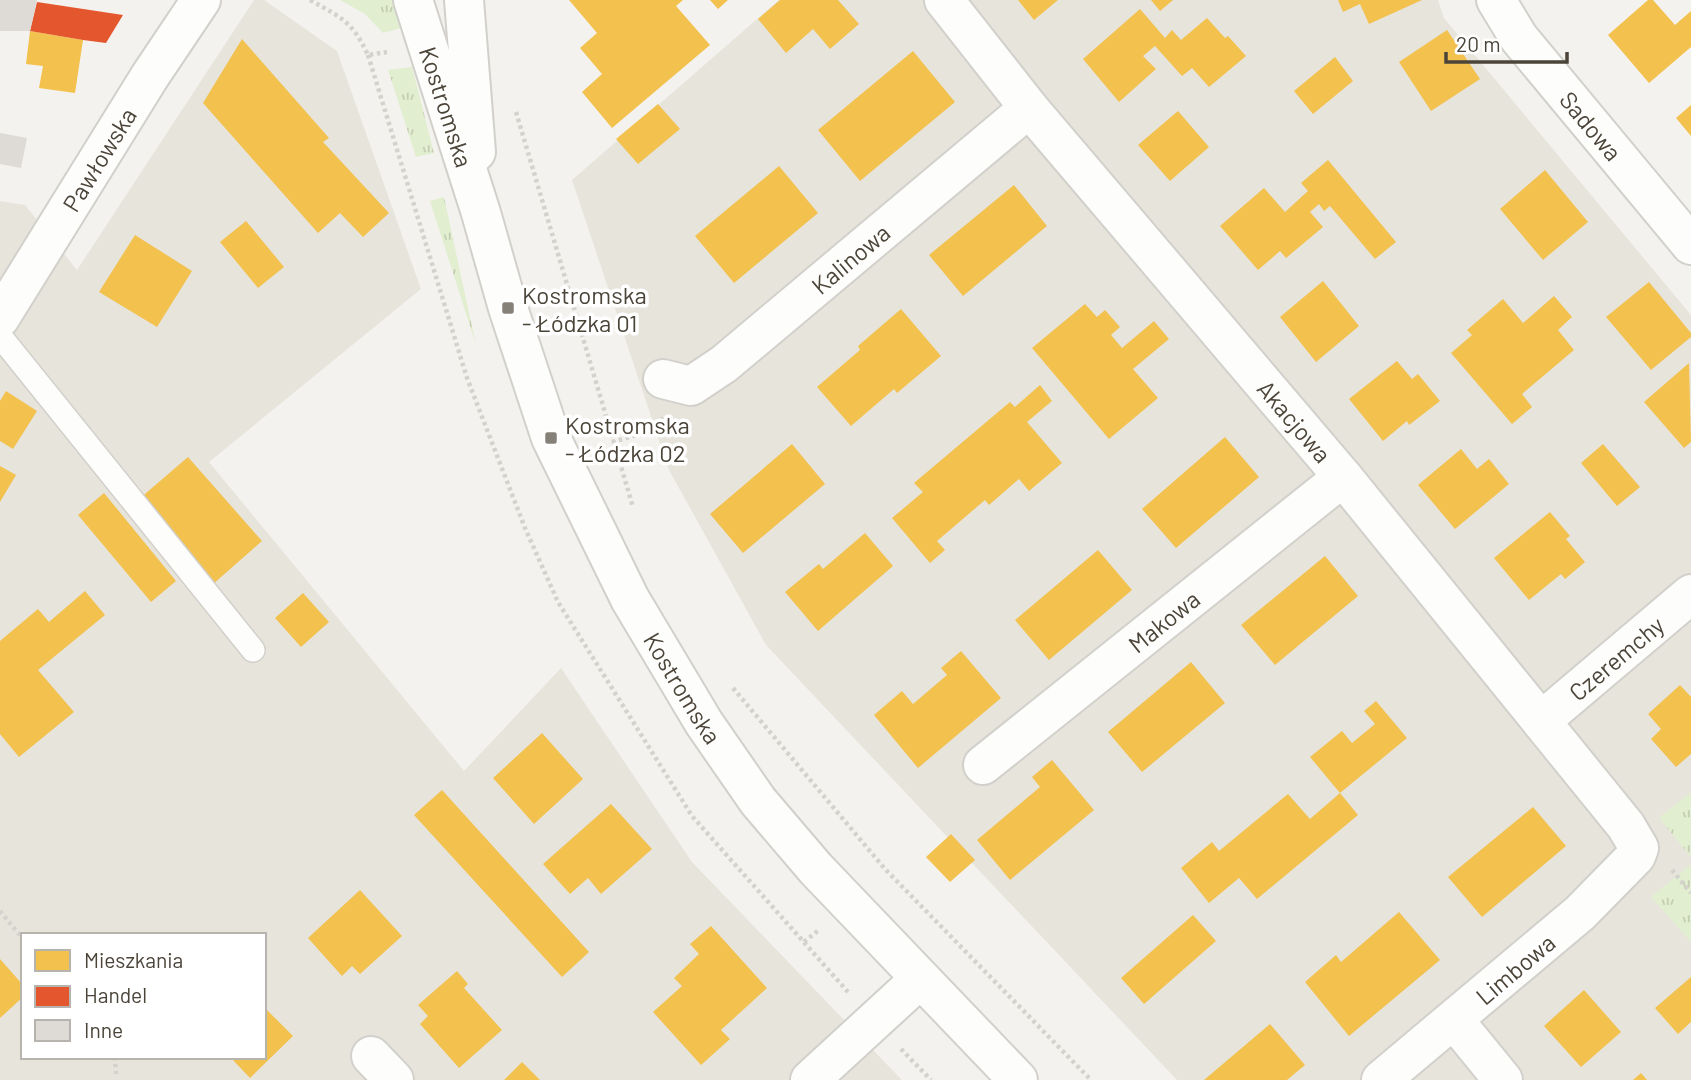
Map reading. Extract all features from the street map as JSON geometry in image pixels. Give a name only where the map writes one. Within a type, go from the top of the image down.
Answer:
[{"type":"street","name":"Pawłowska","points":[[0,318],[150,76],[201,0]]},
{"type":"street","name":"Kostromska","points":[[413,0],[551,438],[630,599],[704,723],[758,801],[816,869],[1018,1080]]},
{"type":"street","name":"Kostromska","points":[[464,0],[481,213]]},
{"type":"street","name":"Akacjowa","points":[[944,0],[1029,108],[1343,477],[1626,826],[1639,848]]},
{"type":"street","name":"Sadowa","points":[[1496,0],[1519,38],[1691,245]]},
{"type":"street","name":"Kalinowa","points":[[663,379],[691,386],[724,364],[1029,108]]},
{"type":"street","name":"Makowa","points":[[984,765],[1343,477]]},
{"type":"street","name":"Czeremchy","points":[[1541,721],[1691,594]]},
{"type":"street","name":"Limbowa","points":[[1381,1080],[1580,913],[1636,856],[1639,848]]},
{"type":"street","points":[[810,1080],[920,979]]},
{"type":"street","points":[[1454,1020],[1503,1080]]},
{"type":"lane","points":[[0,336],[253,650]]},
{"type":"path","points":[[512,100],[634,510]]},
{"type":"path","points":[[725,679],[885,869],[1091,1080]]},
{"type":"path","points":[[0,911],[21,937]]},
{"type":"path","points":[[115,1059],[116,1074]]},
{"type":"shaded area","points":[[254,0],[264,0],[337,51],[421,289],[209,462],[464,771],[561,668],[692,862],[902,1080],[0,1080],[0,201],[25,205],[77,270]]},
{"type":"shaded area","points":[[779,0],[1438,0],[1444,18],[1691,315],[1691,1080],[1177,1080],[766,645],[669,470],[572,180]]},
{"type":"green space","points":[[340,0],[394,0],[405,27],[383,33],[365,14]]},
{"type":"green space","points":[[412,67],[434,153],[416,157],[388,70]]},
{"type":"green space","points":[[444,197],[476,345],[430,201]]},
{"type":"green space","points":[[1691,792],[1691,857],[1659,818]]},
{"type":"green space","points":[[1691,864],[1691,942],[1651,897]]},
{"type":"building: Mieszkania","points":[[569,0],[683,0],[676,6],[710,45],[612,128],[582,92],[602,74],[580,48],[597,33]]},
{"type":"building: Mieszkania","points":[[710,0],[728,0],[718,9]]},
{"type":"building: Mieszkania","points":[[780,0],[838,0],[859,24],[830,49],[813,29],[786,53],[758,19]]},
{"type":"building: Mieszkania","points":[[1018,0],[1058,0],[1034,20]]},
{"type":"building: Mieszkania","points":[[1151,0],[1173,0],[1160,11]]},
{"type":"building: Mieszkania","points":[[1338,0],[1422,0],[1369,24],[1360,4],[1343,12]]},
{"type":"building: Mieszkania","points":[[1648,0],[1653,0],[1675,25],[1691,11],[1691,47],[1649,83],[1608,35]]},
{"type":"building: Mieszkania","points":[[1140,9],[1165,38],[1172,30],[1181,40],[1207,18],[1246,56],[1209,87],[1192,68],[1182,76],[1155,46],[1143,56],[1156,69],[1119,102],[1083,59]]},
{"type":"building: Mieszkania","points":[[1447,30],[1480,79],[1431,111],[1399,62]]},
{"type":"building: Mieszkania","points":[[30,31],[83,40],[75,93],[39,88],[43,66],[26,64]]},
{"type":"building: Mieszkania","points":[[242,39],[329,138],[323,142],[389,213],[363,237],[340,213],[318,233],[203,103]]},
{"type":"building: Mieszkania","points":[[913,51],[955,102],[860,181],[818,130]]},
{"type":"building: Mieszkania","points":[[1335,57],[1353,81],[1313,114],[1294,91]]},
{"type":"building: Mieszkania","points":[[658,104],[680,129],[638,164],[616,139]]},
{"type":"building: Mieszkania","points":[[1691,105],[1691,136],[1676,118]]},
{"type":"building: Mieszkania","points":[[1178,111],[1209,147],[1170,181],[1138,145]]},
{"type":"building: Mieszkania","points":[[1328,160],[1396,242],[1375,259],[1330,206],[1324,211],[1319,204],[1310,212],[1323,227],[1286,258],[1280,251],[1258,270],[1220,226],[1264,188],[1285,212],[1308,191],[1301,183]]},
{"type":"building: Mieszkania","points":[[779,166],[818,213],[734,283],[695,236]]},
{"type":"building: Mieszkania","points":[[1545,170],[1588,222],[1543,260],[1500,209]]},
{"type":"building: Mieszkania","points":[[1014,185],[1047,226],[963,296],[929,255]]},
{"type":"building: Mieszkania","points":[[246,221],[284,267],[258,288],[220,242]]},
{"type":"building: Mieszkania","points":[[135,235],[192,271],[157,327],[99,292]]},
{"type":"building: Mieszkania","points":[[1323,281],[1359,326],[1316,362],[1280,317]]},
{"type":"building: Mieszkania","points":[[1649,282],[1691,333],[1691,337],[1651,370],[1606,317]]},
{"type":"building: Mieszkania","points":[[1554,296],[1572,317],[1558,330],[1574,350],[1522,394],[1532,407],[1512,424],[1451,353],[1472,335],[1467,330],[1503,299],[1523,323]]},
{"type":"building: Mieszkania","points":[[1085,304],[1097,317],[1105,310],[1120,327],[1111,335],[1122,348],[1154,321],[1169,339],[1133,369],[1158,398],[1109,439],[1032,348]]},
{"type":"building: Mieszkania","points":[[901,309],[941,356],[897,393],[894,389],[851,426],[817,387],[860,350],[858,346]]},
{"type":"building: Mieszkania","points":[[1397,361],[1412,379],[1418,374],[1440,401],[1409,425],[1407,421],[1383,441],[1349,399]]},
{"type":"building: Mieszkania","points":[[1689,363],[1691,442],[1684,448],[1644,402]]},
{"type":"building: Mieszkania","points":[[1040,385],[1052,401],[1027,422],[1062,463],[1029,491],[1019,479],[989,505],[985,500],[937,541],[945,550],[930,563],[892,518],[923,492],[914,483],[1010,402],[1015,407]]},
{"type":"building: Mieszkania","points":[[6,391],[37,411],[13,449],[0,441],[0,401]]},
{"type":"building: Mieszkania","points":[[1225,437],[1259,477],[1176,548],[1142,509]]},
{"type":"building: Mieszkania","points":[[792,444],[825,484],[743,553],[710,514]]},
{"type":"building: Mieszkania","points":[[1603,444],[1640,487],[1617,506],[1581,463]]},
{"type":"building: Mieszkania","points":[[1461,449],[1477,469],[1489,459],[1509,484],[1455,529],[1418,485]]},
{"type":"building: Mieszkania","points":[[188,457],[262,541],[212,585],[138,500]]},
{"type":"building: Mieszkania","points":[[0,466],[16,475],[0,502]]},
{"type":"building: Mieszkania","points":[[104,493],[176,581],[151,602],[78,515]]},
{"type":"building: Mieszkania","points":[[1550,512],[1570,536],[1566,539],[1585,562],[1565,579],[1561,574],[1529,600],[1494,558]]},
{"type":"building: Mieszkania","points":[[865,533],[893,566],[818,631],[785,592],[819,564],[823,569]]},
{"type":"building: Mieszkania","points":[[1098,550],[1132,590],[1049,660],[1015,620]]},
{"type":"building: Mieszkania","points":[[1325,556],[1358,596],[1275,665],[1241,625]]},
{"type":"building: Mieszkania","points":[[85,591],[105,615],[38,670],[74,712],[19,757],[0,734],[0,641],[38,609],[49,622]]},
{"type":"building: Mieszkania","points":[[303,593],[329,622],[301,647],[275,618]]},
{"type":"building: Mieszkania","points":[[961,651],[1001,698],[918,768],[874,715],[902,691],[913,704],[947,675],[941,668]]},
{"type":"building: Mieszkania","points":[[1191,662],[1225,703],[1142,772],[1108,732]]},
{"type":"building: Mieszkania","points":[[1680,685],[1691,697],[1691,754],[1676,767],[1651,739],[1661,729],[1648,714]]},
{"type":"building: Mieszkania","points":[[1376,701],[1407,738],[1340,793],[1310,757],[1342,731],[1352,743],[1375,724],[1364,711]]},
{"type":"building: Mieszkania","points":[[542,733],[583,779],[534,824],[493,778]]},
{"type":"building: Mieszkania","points":[[1052,760],[1094,810],[1010,880],[977,840],[1040,787],[1032,777]]},
{"type":"building: Mieszkania","points":[[442,790],[589,952],[562,977],[414,815]]},
{"type":"building: Mieszkania","points":[[1340,793],[1358,815],[1257,899],[1239,878],[1209,903],[1181,868],[1212,842],[1219,851],[1288,794],[1310,819]]},
{"type":"building: Mieszkania","points":[[611,804],[652,849],[601,894],[588,878],[570,894],[543,864]]},
{"type":"building: Mieszkania","points":[[1533,807],[1566,846],[1482,917],[1448,877]]},
{"type":"building: Mieszkania","points":[[951,834],[975,860],[950,882],[926,857]]},
{"type":"building: Mieszkania","points":[[360,890],[402,936],[360,974],[352,966],[342,976],[308,938]]},
{"type":"building: Mieszkania","points":[[1399,912],[1440,960],[1349,1036],[1305,982],[1336,955],[1341,962]]},
{"type":"building: Mieszkania","points":[[1193,915],[1216,941],[1144,1004],[1121,978]]},
{"type":"building: Mieszkania","points":[[711,926],[767,988],[721,1030],[730,1039],[701,1065],[653,1012],[682,986],[674,978],[699,954],[690,944]]},
{"type":"building: Mieszkania","points":[[0,959],[21,983],[21,999],[0,1018]]},
{"type":"building: Mieszkania","points":[[457,971],[468,984],[464,988],[502,1030],[459,1068],[420,1024],[428,1016],[418,1005]]},
{"type":"building: Mieszkania","points":[[1691,977],[1691,1022],[1678,1034],[1655,1008]]},
{"type":"building: Mieszkania","points":[[1584,990],[1621,1032],[1581,1067],[1544,1026]]},
{"type":"building: Mieszkania","points":[[266,1009],[293,1036],[250,1078],[232,1059],[266,1059]]},
{"type":"building: Mieszkania","points":[[1270,1024],[1305,1065],[1287,1080],[1204,1080]]},
{"type":"building: Mieszkania","points":[[522,1062],[540,1080],[504,1080]]},
{"type":"building: Mieszkania","points":[[1641,1073],[1647,1080],[1633,1080]]},
{"type":"building: Handel","points":[[37,2],[123,15],[106,43],[83,40],[30,31]]},
{"type":"building: Inne","points":[[0,0],[37,0],[30,31],[0,31]]},
{"type":"building: Inne","points":[[0,133],[27,138],[21,168],[0,164]]},
{"type":"place","name":"Kostromska - Łódzka 01","points":[[508,308]]},
{"type":"place","name":"Kostromska - Łódzka 02","points":[[551,438]]}]
